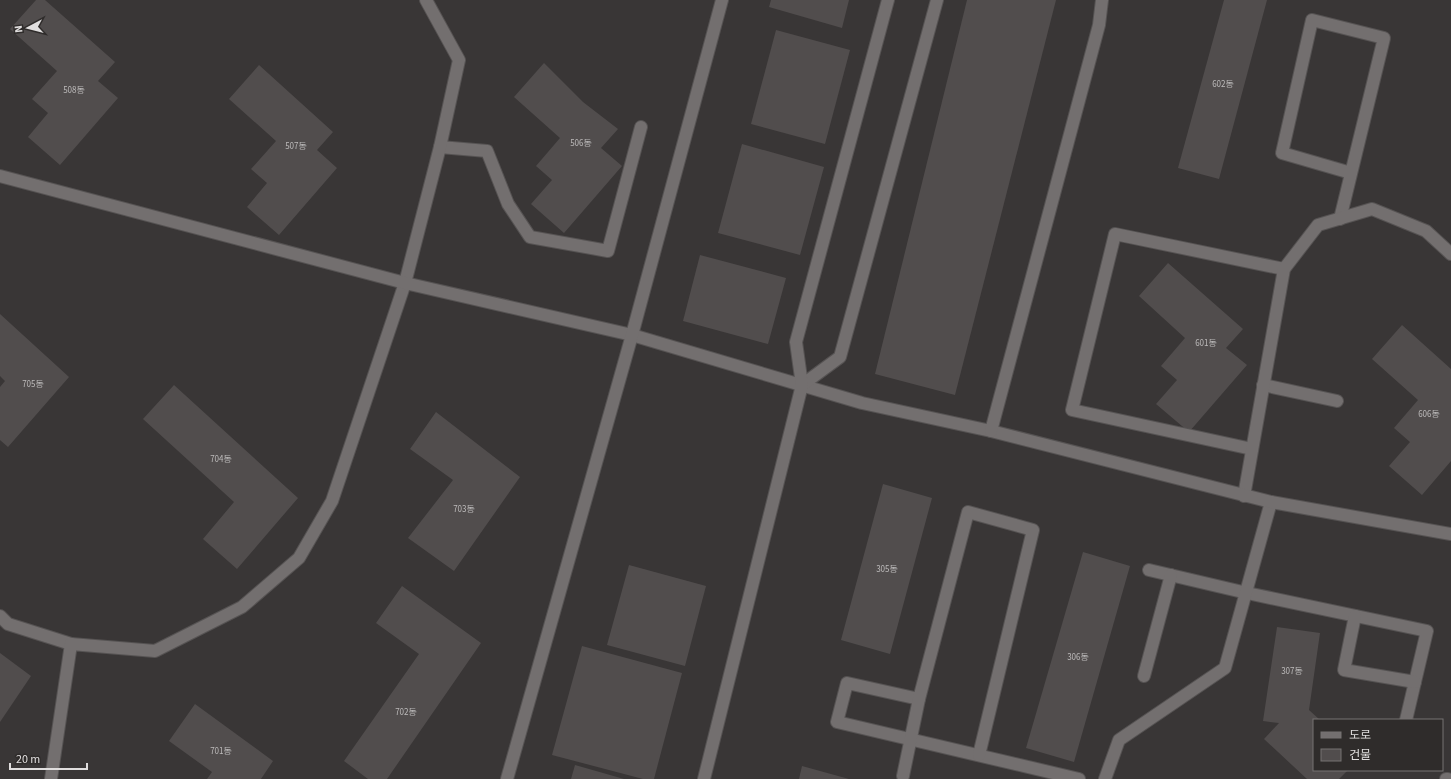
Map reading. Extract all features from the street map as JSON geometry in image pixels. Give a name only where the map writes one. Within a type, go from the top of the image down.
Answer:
[{"type":"street","points":[[0,616],[8,624],[71,644],[155,651],[242,607],[299,558],[332,501],[406,283],[440,147],[459,60],[426,0]]},
{"type":"street","points":[[507,779],[632,335],[722,0]]},
{"type":"street","points":[[704,779],[802,385],[796,342],[888,0]]},
{"type":"street","points":[[802,385],[840,357],[938,0]]},
{"type":"street","points":[[991,431],[1100,26],[1102,0]]},
{"type":"street","points":[[1340,219],[1384,38],[1312,20],[1282,154],[1351,173]]},
{"type":"street","points":[[440,147],[486,151],[508,204],[530,237],[608,251],[641,127]]},
{"type":"street","points":[[0,176],[406,283],[632,335],[862,403],[991,431],[1244,496],[1451,534]]},
{"type":"street","points":[[1244,496],[1284,269],[1318,225],[1372,209],[1426,231],[1451,254]]},
{"type":"street","points":[[1252,449],[1072,410],[1115,234],[1284,269]]},
{"type":"street","points":[[1264,385],[1337,401]]},
{"type":"street","points":[[1105,779],[1119,740],[1225,668],[1271,502]]},
{"type":"street","points":[[903,776],[912,739],[919,699],[968,512],[1034,530],[979,755]]},
{"type":"street","points":[[1149,570],[1247,593],[1427,631],[1406,719]]},
{"type":"street","points":[[1144,676],[1171,575]]},
{"type":"street","points":[[1355,616],[1344,670],[1415,682]]},
{"type":"street","points":[[51,779],[71,644]]},
{"type":"street","points":[[919,699],[847,683],[837,722],[1079,779]]},
{"type":"building","points":[[36,0],[45,0],[115,62],[98,81],[118,98],[60,165],[28,137],[48,113],[32,99],[57,71],[10,29]]},
{"type":"building","points":[[771,0],[849,0],[842,28],[769,7]]},
{"type":"building","points":[[967,0],[1056,0],[955,395],[875,374]]},
{"type":"building","points":[[1224,0],[1267,0],[1219,179],[1178,168]]},
{"type":"building","points":[[776,30],[850,50],[825,144],[751,124]]},
{"type":"building","points":[[544,63],[583,102],[618,129],[601,148],[622,166],[564,233],[531,204],[552,180],[536,166],[560,138],[514,97]]},
{"type":"building","points":[[259,65],[333,132],[317,150],[337,168],[279,235],[247,207],[267,183],[251,169],[276,141],[229,99]]},
{"type":"building","points":[[742,144],[824,167],[800,255],[718,233]]},
{"type":"building","points":[[700,255],[786,278],[768,344],[683,321]]},
{"type":"building","points":[[1168,263],[1243,329],[1226,348],[1247,365],[1189,432],[1156,404],[1177,380],[1161,366],[1185,338],[1139,296]]},
{"type":"building","points":[[0,314],[69,377],[8,447],[0,440],[0,387],[5,381],[0,376]]},
{"type":"building","points":[[1402,325],[1451,369],[1451,461],[1422,495],[1389,466],[1410,442],[1394,428],[1418,400],[1372,359]]},
{"type":"building","points":[[174,385],[298,498],[237,569],[203,539],[234,502],[143,419]]},
{"type":"building","points":[[436,412],[520,477],[454,571],[408,538],[453,480],[410,449]]},
{"type":"building","points":[[883,484],[932,498],[890,654],[841,640]]},
{"type":"building","points":[[1083,552],[1130,566],[1074,762],[1026,748]]},
{"type":"building","points":[[629,565],[706,586],[685,666],[607,645]]},
{"type":"building","points":[[402,586],[481,643],[387,779],[368,779],[344,761],[419,654],[376,623]]},
{"type":"building","points":[[1277,627],[1320,633],[1309,710],[1319,719],[1313,719],[1313,771],[1347,771],[1339,779],[1307,779],[1264,739],[1279,723],[1263,721]]},
{"type":"building","points":[[582,646],[682,673],[654,779],[643,779],[552,755]]},
{"type":"building","points":[[0,653],[31,676],[0,722]]},
{"type":"building","points":[[195,704],[273,761],[261,779],[207,779],[212,772],[169,741]]},
{"type":"building","points":[[575,765],[624,779],[571,779]]},
{"type":"building","points":[[802,766],[849,779],[799,779]]}]
